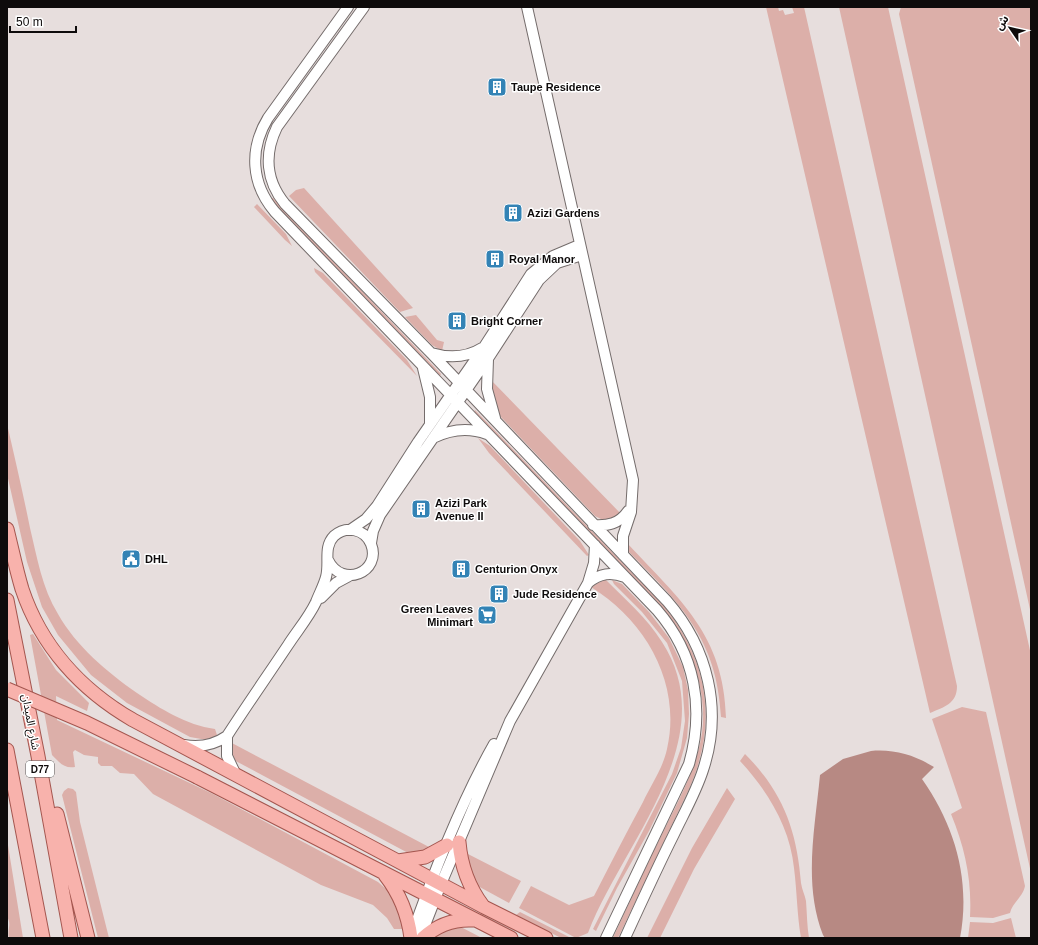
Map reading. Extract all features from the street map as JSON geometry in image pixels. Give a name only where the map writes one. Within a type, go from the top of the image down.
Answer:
[{"type":"main road","points":[[7,529],[18,575],[27,603],[48,642],[65,665],[85,686],[108,704],[178,744],[436,882],[546,938]]},
{"type":"main road","name":"شارع الميدان","points":[[7,600],[33,729],[71,938]]},
{"type":"main road","points":[[7,689],[87,724],[198,776],[511,938]]},
{"type":"main road","points":[[33,729],[52,792],[88,938]]},
{"type":"main road","name":"D77","points":[[7,750],[43,938]]},
{"type":"main road","points":[[398,861],[425,857],[453,844],[473,892],[484,907]]},
{"type":"main road","points":[[382,872],[394,888],[403,905],[411,938]]},
{"type":"main road","points":[[37,908],[37,938]]},
{"type":"main road","points":[[422,938],[444,924],[459,920],[475,920]]},
{"type":"street","points":[[348,7],[263,125],[255,149],[255,166],[258,183],[264,199],[274,212],[422,364],[666,620],[680,644],[694,682],[697,724],[693,751],[684,777],[606,938]]},
{"type":"street","points":[[364,7],[277,127],[271,142],[268,157],[271,180],[277,193],[285,204],[431,353],[667,601],[692,635],[707,674],[712,716],[707,758],[700,778],[625,938]]},
{"type":"street","points":[[527,7],[580,250],[632,473],[633,486],[631,506],[622,536],[623,555]]},
{"type":"street","points":[[258,183],[271,180]]},
{"type":"street","points":[[463,387],[484,347],[514,298],[534,270],[553,256],[580,250]]},
{"type":"street","points":[[350,530],[366,519],[374,511],[429,425],[454,399],[489,357],[544,273],[557,263],[580,250]]},
{"type":"street","points":[[431,353],[444,356],[457,356],[471,354],[484,347]]},
{"type":"street","points":[[489,357],[487,388],[490,406],[497,423]]},
{"type":"street","points":[[422,364],[430,397],[429,425]]},
{"type":"street","points":[[315,603],[333,585],[349,576],[360,574],[370,564],[373,556],[371,543],[373,531],[380,515],[433,438],[454,399]]},
{"type":"street","points":[[433,438],[447,432],[462,430],[475,430],[488,434]]},
{"type":"street","points":[[594,524],[606,526],[614,524],[622,519],[631,506]]},
{"type":"street","points":[[178,744],[203,746],[216,743],[227,736],[315,603],[325,580],[328,548],[331,540],[340,532],[350,530],[360,532],[371,543]]},
{"type":"street","points":[[411,938],[453,844],[474,780],[494,744],[510,721],[588,583],[594,563],[595,545]]},
{"type":"street","points":[[328,560],[336,571],[349,576]]},
{"type":"street","points":[[588,583],[596,577],[606,574],[625,577]]},
{"type":"street","points":[[227,736],[227,756],[236,775]]},
{"type":"street","points":[[422,938],[430,897]]},
{"type":"shaded area","points":[[766,7],[778,7],[779,11],[783,10],[785,15],[794,13],[792,7],[804,7],[957,686],[955,697],[949,704],[930,713]]},
{"type":"shaded area","points":[[839,7],[888,7],[1031,655],[1031,873]]},
{"type":"shaded area","points":[[901,7],[1031,7],[1031,614],[899,14]]},
{"type":"shaded area","points":[[304,188],[413,308],[400,312],[289,196],[296,190]]},
{"type":"shaded area","points":[[269,198],[273,198],[441,374],[440,376]]},
{"type":"shaded area","points":[[257,204],[286,234],[292,246],[254,207]]},
{"type":"shaded area","points":[[314,268],[323,273],[407,360],[417,376],[315,272]]},
{"type":"shaded area","points":[[416,315],[437,340],[444,342],[442,351],[432,345],[405,317]]},
{"type":"shaded area","points":[[491,380],[622,515],[605,521],[595,516],[499,415],[493,404]]},
{"type":"shaded area","points":[[475,410],[664,606],[679,627],[691,649],[699,671],[704,694],[706,717],[704,741],[698,765],[689,789],[618,938],[613,938],[683,792],[696,759],[702,730],[703,711],[697,674],[683,640],[662,609],[474,412]]},
{"type":"shaded area","points":[[7,424],[44,583],[52,604],[65,626],[93,658],[126,685],[174,716],[194,724],[215,729],[218,738],[207,740],[190,737],[127,703],[91,675],[58,635],[42,607],[27,562],[7,474]]},
{"type":"shaded area","points":[[478,438],[490,446],[580,541],[589,555],[587,556],[489,453]]},
{"type":"shaded area","points":[[628,544],[681,602],[696,621],[708,641],[717,664],[723,689],[726,718],[721,717],[718,690],[712,666],[704,645],[693,625],[680,607],[630,553],[628,550]]},
{"type":"shaded area","points":[[605,579],[643,617],[662,642],[678,679],[682,716],[675,753],[661,790],[604,899],[588,933],[576,938],[519,908],[531,886],[569,905],[594,896],[660,770],[667,749],[670,725],[669,701],[664,678],[655,656],[643,636],[628,618],[611,601],[591,587]]},
{"type":"shaded area","points":[[612,580],[622,584],[649,612],[669,638],[683,667],[688,690],[689,714],[687,738],[677,773],[649,831],[617,888],[596,931],[593,929],[672,774],[681,748],[685,721],[682,681],[667,643],[642,612],[614,584]]},
{"type":"shaded area","points":[[33,634],[56,670],[89,703],[87,711],[56,696],[57,720],[213,794],[378,882],[394,896],[405,929],[394,929],[387,918],[373,905],[321,885],[153,794],[134,774],[120,773],[112,766],[101,766],[98,763],[98,757],[84,755],[75,750],[73,752],[75,767],[68,767],[59,762],[52,755],[30,635]]},
{"type":"shaded area","points":[[962,707],[986,712],[1025,886],[1010,913],[993,918],[970,917],[969,877],[964,852],[951,814],[962,808],[932,719]]},
{"type":"shaded area","points":[[230,742],[429,847],[428,852],[410,854],[232,759]]},
{"type":"shaded area","points":[[871,751],[888,751],[904,754],[919,759],[934,767],[922,779],[934,797],[958,854],[962,875],[963,895],[963,916],[960,938],[825,938],[823,935],[813,896],[812,876],[813,835],[820,775],[843,759]]},
{"type":"shaded area","points":[[745,754],[769,783],[786,813],[792,829],[799,864],[801,886],[806,901],[809,938],[801,938],[794,868],[788,838],[776,810],[768,797],[740,761]]},
{"type":"shaded area","points":[[68,788],[73,789],[76,792],[80,822],[109,938],[98,938],[62,795]]},
{"type":"shaded area","points":[[727,788],[735,799],[694,869],[660,938],[647,938],[692,848]]},
{"type":"shaded area","points":[[7,839],[23,938],[9,938],[9,922],[7,917]]},
{"type":"shaded area","points":[[466,853],[521,881],[509,903],[476,885]]},
{"type":"shaded area","points":[[520,912],[571,938],[561,938],[516,915]]},
{"type":"shaded area","points":[[1011,918],[1016,938],[968,938],[970,922],[993,923]]},
{"type":"shaded area","points":[[457,925],[482,938],[431,938]]},
{"type":"place","name":"Taupe Residence","points":[[497,87]]},
{"type":"place","name":"Azizi Gardens","points":[[513,213]]},
{"type":"place","name":"Royal Manor","points":[[495,259]]},
{"type":"place","name":"Bright Corner","points":[[457,321]]},
{"type":"place","name":"Azizi Park Avenue II","points":[[421,509]]},
{"type":"place","name":"DHL","points":[[131,559]]},
{"type":"place","name":"Centurion Onyx","points":[[461,569]]},
{"type":"place","name":"Jude Residence","points":[[499,594]]},
{"type":"place","name":"Green Leaves Minimart","points":[[487,615]]}]
